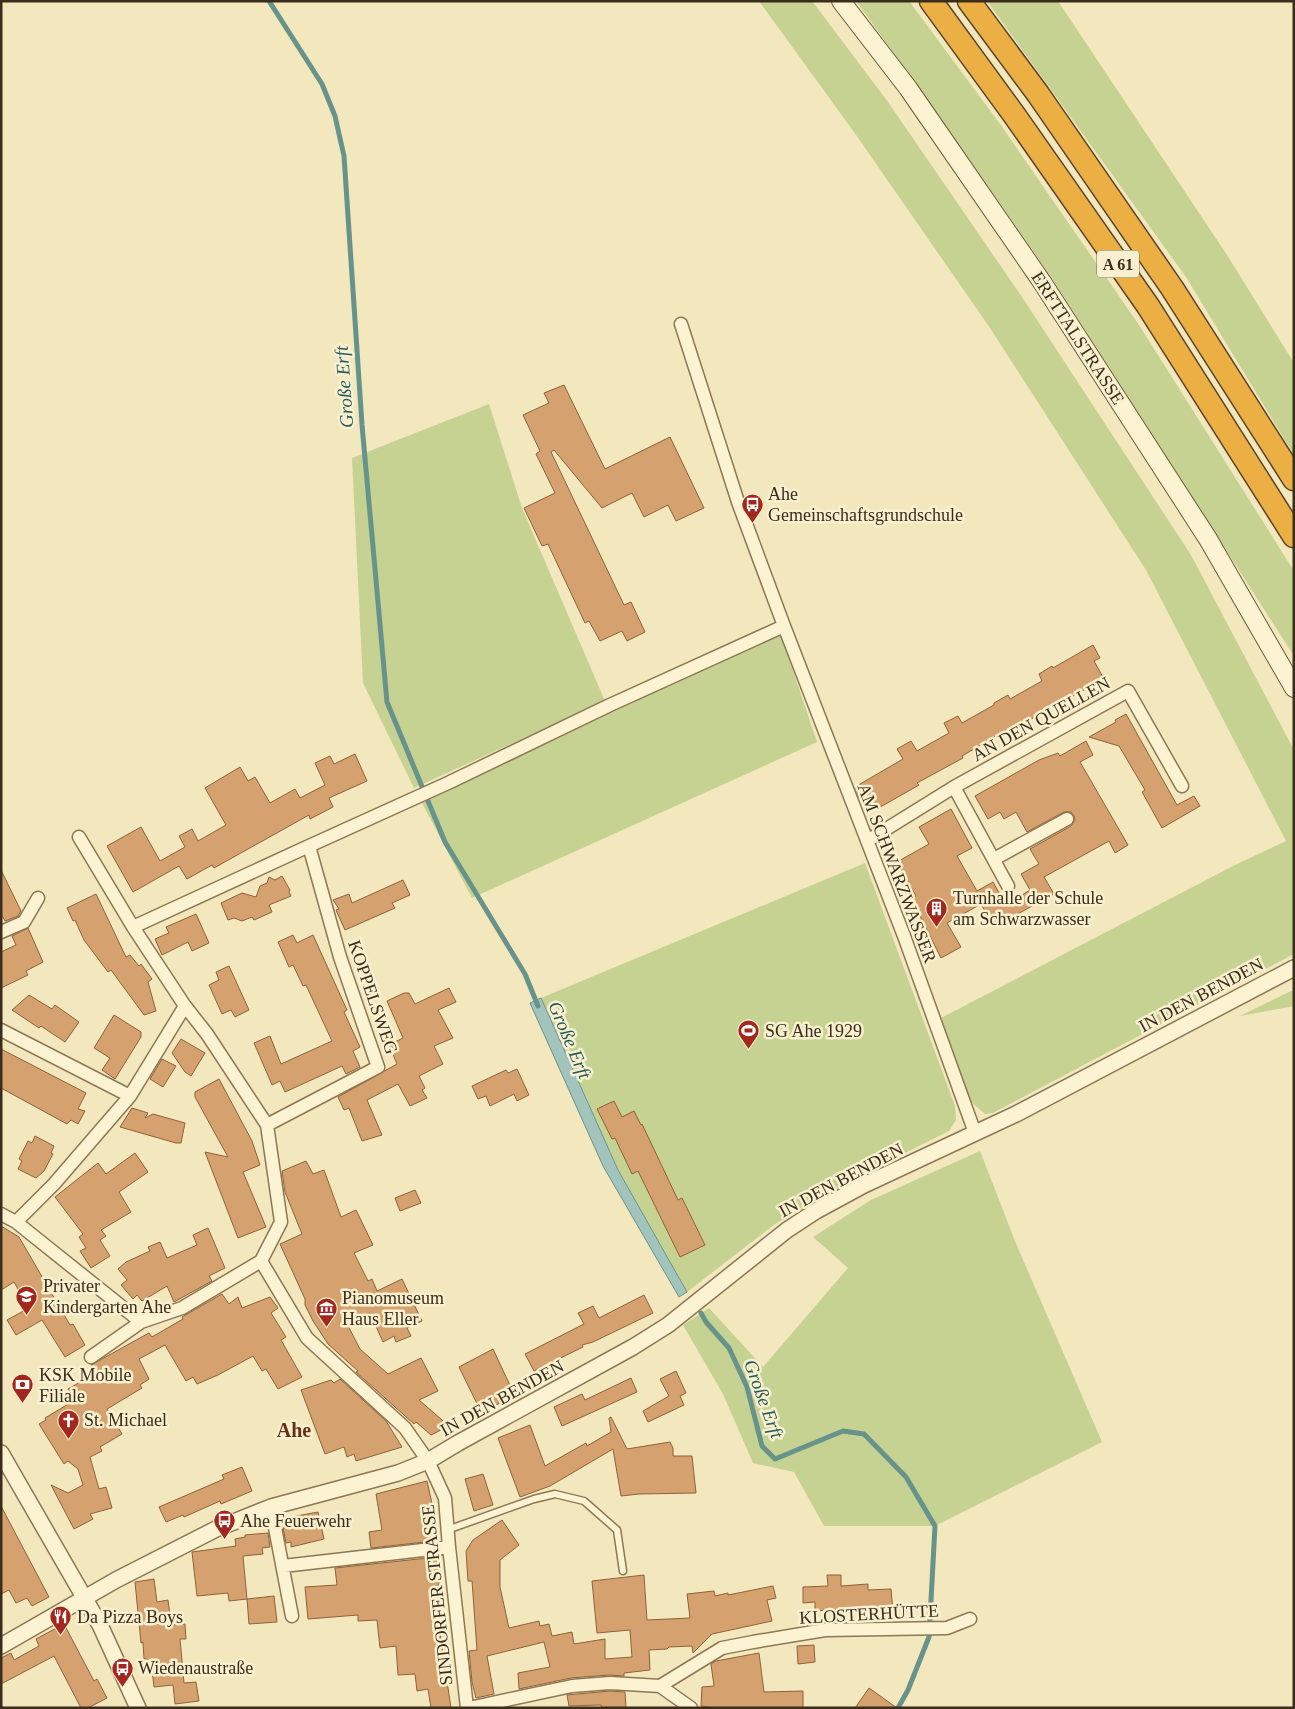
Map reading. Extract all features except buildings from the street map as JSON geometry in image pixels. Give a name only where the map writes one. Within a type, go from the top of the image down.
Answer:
[{"type":"highway","name":"A 61","points":[[930,1],[1015,116],[1148,306],[1294,536]]},
{"type":"highway","name":"A 61","points":[[969,1],[1038,94],[1172,288],[1294,479]]},
{"type":"main road","name":"ERFTTALSTRASSE","points":[[841,1],[908,88],[1042,282],[1208,539],[1294,688]]},
{"type":"street","name":"AM SCHWARZWASSER","points":[[681,324],[738,502],[867,841],[975,1133]]},
{"type":"street","points":[[133,927],[784,626]]},
{"type":"street","name":"AN DEN QUELLEN","points":[[867,841],[954,787],[1128,691],[1182,786]]},
{"type":"street","points":[[954,787],[1008,886]]},
{"type":"street","points":[[994,859],[1067,819]]},
{"type":"street","points":[[79,837],[133,927],[267,1125],[281,1222],[261,1261],[182,1308],[141,1322],[91,1357]]},
{"type":"street","name":"KOPPELSWEG","points":[[267,1125],[378,1067],[340,957],[309,846]]},
{"type":"street","points":[[1,932],[24,922],[38,898]]},
{"type":"street","name":"IN DEN BENDEN","points":[[1,1646],[132,1572],[216,1529],[270,1507],[398,1473],[428,1461],[647,1338],[699,1301],[787,1230],[816,1211],[864,1185],[1016,1114],[1294,968]]},
{"type":"street","points":[[16,1222],[54,1184],[130,1096],[185,1006]]},
{"type":"street","points":[[1,1030],[130,1096]]},
{"type":"street","points":[[1,1214],[16,1222],[141,1322]]},
{"type":"street","name":"SINDORFER STRASSE","points":[[261,1261],[307,1338],[405,1428],[428,1461],[445,1498],[468,1708]]},
{"type":"street","points":[[1,1453],[100,1625],[138,1708]]},
{"type":"street","points":[[270,1507],[292,1616]]},
{"type":"street","points":[[283,1566],[449,1547]]},
{"type":"street","name":"KLOSTERHÜTTE","points":[[660,1686],[722,1648],[825,1630],[946,1628],[970,1619]]},
{"type":"street","points":[[468,1708],[572,1686],[610,1683],[660,1686],[691,1708]]},
{"type":"lane","points":[[448,1530],[534,1499],[555,1494],[584,1502],[617,1530],[622,1571]]},
{"type":"green space","points":[[759,1],[812,1],[888,102],[1022,297],[1191,555],[1294,750],[1294,954],[993,1113],[985,1114],[969,1100],[941,1018],[1233,866],[1286,841],[1146,570],[990,328],[854,132]]},
{"type":"green space","points":[[856,1],[909,1],[1000,124],[1139,325],[1294,571],[1294,656],[1050,275]]},
{"type":"green space","points":[[987,1],[1058,1],[1227,255],[1294,363],[1294,455],[1186,277]]},
{"type":"green space","points":[[489,404],[522,508],[605,701],[414,788],[363,683],[352,458]]},
{"type":"green space","points":[[780,632],[817,742],[472,898],[422,803]]},
{"type":"green space","name":"SG Ahe 1929","points":[[865,863],[955,1106],[956,1120],[949,1131],[855,1178],[775,1224],[687,1292],[618,1170],[541,998]]},
{"type":"green space","points":[[1294,990],[1294,1006],[1240,1016],[1289,992]]},
{"type":"green space","points":[[980,1151],[1017,1246],[1102,1442],[935,1526],[824,1526],[794,1472],[753,1463],[723,1394],[683,1325],[709,1308],[763,1367],[848,1268],[813,1237],[871,1200]]},
{"type":"water","points":[[541,998],[618,1170],[687,1292],[679,1297],[603,1166],[530,1003]]},
{"type":"waterway","name":"Große Erft","points":[[269,1],[322,84],[335,116],[344,156],[362,425],[387,702],[445,842],[525,974],[538,1006]]},
{"type":"waterway","name":"Große Erft","points":[[701,1313],[706,1322],[729,1348],[747,1387],[762,1446],[775,1459],[843,1431],[864,1434],[906,1477],[935,1526],[929,1637],[908,1690],[898,1708]]},
{"type":"place","name":"Ahe Gemeinschaftsgrundschule","points":[[752,523]]},
{"type":"place","name":"Turnhalle der Schule am Schwarzwasser","points":[[937,927]]},
{"type":"place","name":"SG Ahe 1929","points":[[749,1050]]},
{"type":"place","name":"Privater Kindergarten Ahe","points":[[27,1315]]},
{"type":"place","name":"Pianomuseum Haus Eller","points":[[326,1327]]},
{"type":"place","name":"KSK Mobile Filiale","points":[[23,1404]]},
{"type":"place","name":"St. Michael","points":[[68,1439]]},
{"type":"place","name":"Ahe Feuerwehr","points":[[224,1540]]},
{"type":"place","name":"Da Pizza Boys","points":[[61,1636]]},
{"type":"place","name":"Wiedenaustraße","points":[[122,1687]]},
{"type":"district","name":"Ahe","points":[[294,1430]]}]
